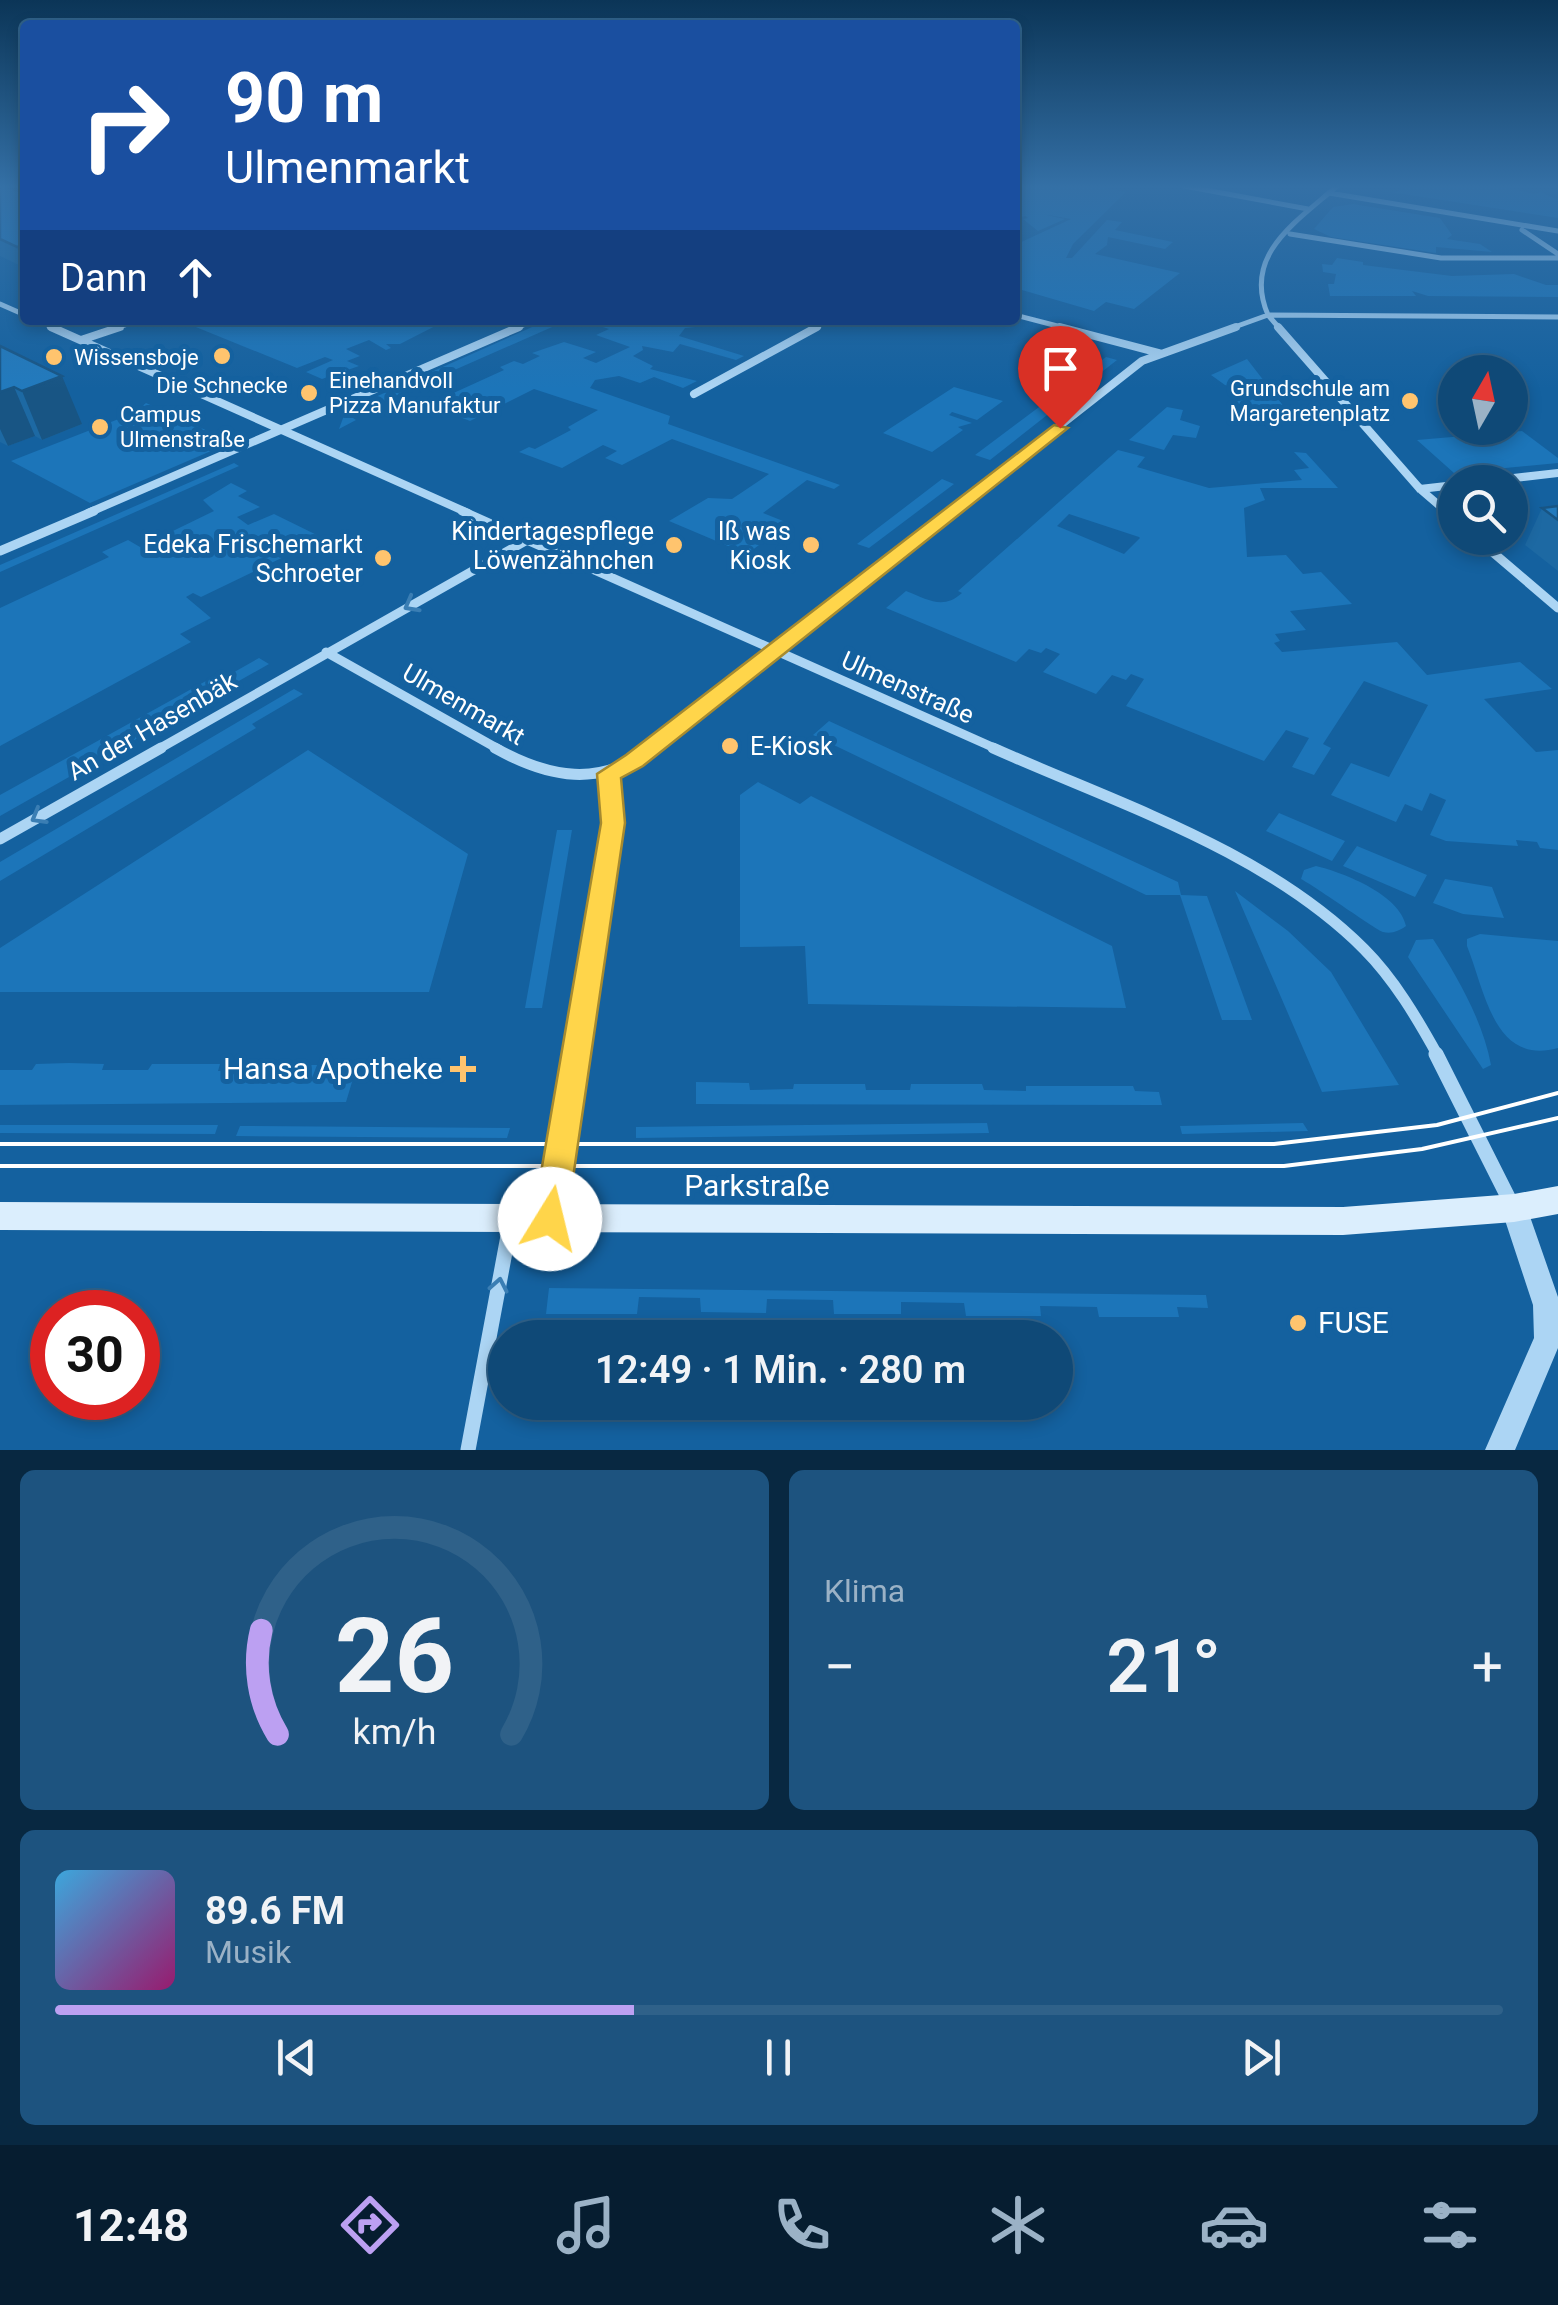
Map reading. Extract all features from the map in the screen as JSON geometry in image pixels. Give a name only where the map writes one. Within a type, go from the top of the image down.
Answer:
[{"type":"main road","name":"Parkstraße","points":[[0,1216],[1366,1220],[1514,1208],[1558,1200]]},
{"type":"street","points":[[1273,254],[1261,268],[1259,284],[1268,316],[1438,505]]},
{"type":"street","points":[[1413,254],[1440,258],[1558,256]]},
{"type":"street","points":[[1020,316],[1163,354]]},
{"type":"street","points":[[1268,316],[1558,317]]},
{"type":"street","name":"Ulmenmarkt","points":[[326,652],[524,764],[579,779],[609,774],[635,761],[1142,361],[1268,316]]},
{"type":"street","name":"Ulmenstraße","points":[[46,325],[1209,844],[1260,871],[1330,920],[1368,953],[1441,1065],[1514,1208]]},
{"type":"street","points":[[80,341],[126,325]]},
{"type":"street","points":[[0,550],[524,325]]},
{"type":"street","points":[[694,394],[820,325]]},
{"type":"street","points":[[1528,477],[1558,474]]},
{"type":"street","points":[[1420,489],[1438,487]]},
{"type":"street","points":[[326,652],[526,540]]},
{"type":"street","points":[[1496,555],[1558,608]]},
{"type":"street","name":"An der Hasenbäk","points":[[0,838],[326,652]]},
{"type":"street","points":[[550,1219],[613,823],[609,774]]},
{"type":"street","points":[[1500,1450],[1548,1338],[1547,1305],[1514,1208]]},
{"type":"street","points":[[468,1450],[511,1220]]},
{"type":"shaded area","points":[[1020,254],[1068,254],[1066,258],[1072,258],[1076,254],[1095,254],[1180,273],[1134,309],[1106,302],[1094,311],[1020,289]]},
{"type":"shaded area","points":[[1337,258],[1452,276],[1514,274],[1558,285],[1558,297],[1428,296],[1412,291],[1416,296],[1330,296],[1328,284],[1334,284],[1336,274],[1323,272],[1322,264],[1332,265]]},
{"type":"shaded area","points":[[191,325],[437,325],[400,344],[386,344],[391,348],[386,350],[369,340],[346,349],[360,356],[347,361],[359,366],[322,379],[306,372],[333,360],[325,357],[297,368]]},
{"type":"shaded area","points":[[537,325],[557,325],[350,416],[356,420],[339,429],[346,410]]},
{"type":"shaded area","points":[[705,325],[685,328],[679,336],[744,356],[736,360],[680,344],[673,352],[642,346],[643,350],[633,356],[653,366],[650,369],[697,381],[683,388],[654,377],[640,383],[619,376],[595,380],[590,388],[670,416],[668,424],[840,485],[834,489],[807,480],[763,513],[788,523],[747,554],[669,521],[708,498],[732,499],[769,474],[672,439],[622,465],[605,458],[617,451],[603,445],[562,468],[519,452],[529,447],[535,449],[571,430],[568,427],[598,410],[534,389],[470,421],[452,414],[458,410],[436,401],[504,370],[500,367],[514,361],[523,364],[540,356],[532,353],[564,342],[596,352],[583,358],[596,363],[630,347],[596,335],[609,329],[600,326]]},
{"type":"shaded area","points":[[1106,357],[1117,360],[990,460],[975,455]]},
{"type":"shaded area","points":[[1247,359],[1292,417],[1231,410],[1238,389],[1211,375]]},
{"type":"shaded area","points":[[954,387],[1003,401],[977,420],[952,412],[949,415],[972,423],[958,427],[963,430],[932,452],[883,433]]},
{"type":"shaded area","points":[[146,403],[232,442],[90,503],[11,461],[134,413]]},
{"type":"shaded area","points":[[1167,407],[1183,410],[1180,420],[1200,426],[1196,438],[1173,435],[1164,450],[1129,440]]},
{"type":"shaded area","points":[[1528,436],[1558,458],[1558,463],[1445,465],[1417,440],[1438,438],[1438,445],[1528,445]]},
{"type":"shaded area","points":[[1118,450],[1145,457],[1137,467],[1209,488],[1302,480],[1294,470],[1309,468],[1294,452],[1306,453],[1338,488],[1260,488],[1265,500],[1244,508],[1247,557],[1286,555],[1303,574],[1321,572],[1352,604],[1290,611],[1306,630],[1275,634],[1280,641],[1274,643],[1282,652],[1397,642],[1427,675],[1520,662],[1552,689],[1484,699],[1536,752],[1558,750],[1558,850],[1540,848],[1537,842],[1516,840],[1518,846],[1446,841],[1430,835],[1446,800],[1430,793],[1422,811],[1405,804],[1396,822],[1331,795],[1351,763],[1389,777],[1428,705],[1364,681],[1323,744],[1331,748],[1314,775],[1292,767],[1309,738],[1286,730],[1264,761],[1126,706],[1144,679],[1131,674],[1126,680],[1112,675],[1096,694],[1043,672],[1060,654],[1046,648],[1041,653],[1029,649],[1016,662],[886,608],[906,591],[942,602],[962,593],[958,591]],"holes":[[[1069,514],[1140,538],[1124,554],[1057,526]]]},
{"type":"shaded area","points":[[234,463],[239,466],[0,572],[0,565]]},
{"type":"shaded area","points":[[942,479],[954,484],[869,548],[857,544]]},
{"type":"shaded area","points":[[231,483],[247,491],[238,496],[260,507],[237,517],[248,525],[274,514],[323,538],[201,597],[193,593],[186,597],[211,618],[180,634],[191,642],[0,746],[0,608],[109,557],[102,552],[128,540],[140,547],[214,511],[203,500]]},
{"type":"shaded area","points":[[259,658],[269,664],[0,816],[0,795],[224,671],[229,675]]},
{"type":"shaded area","points":[[294,689],[303,694],[252,724],[256,728],[0,881],[0,862]]},
{"type":"shaded area","points":[[829,721],[1178,882],[1181,895],[1207,896],[1252,1020],[1222,1020],[1180,895],[1146,895],[813,735]]},
{"type":"shaded area","points":[[308,750],[468,854],[429,992],[0,992],[0,948]]},
{"type":"shaded area","points":[[758,782],[800,804],[811,796],[1112,946],[1126,1008],[808,1004],[805,946],[740,947],[740,795]]},
{"type":"shaded area","points":[[1279,813],[1345,841],[1332,861],[1266,831]]},
{"type":"shaded area","points":[[557,830],[572,830],[542,1008],[525,1008]]},
{"type":"shaded area","points":[[1357,846],[1427,875],[1415,897],[1343,866]]},
{"type":"shaded area","points":[[1316,866],[1356,880],[1383,895],[1402,915],[1406,926],[1395,932],[1383,932],[1301,879],[1304,870]]},
{"type":"shaded area","points":[[1445,879],[1492,887],[1504,918],[1463,914],[1433,903]]},
{"type":"shaded area","points":[[1235,891],[1288,931],[1331,972],[1399,1085],[1322,1092]]},
{"type":"shaded area","points":[[1480,934],[1558,941],[1558,1048],[1536,1051],[1519,1046],[1495,1021],[1467,946],[1467,939]]},
{"type":"shaded area","points":[[1433,939],[1482,1032],[1491,1065],[1483,1069],[1408,957],[1416,940]]},
{"type":"shaded area","points":[[36,1064],[104,1064],[102,1070],[148,1070],[152,1064],[220,1064],[218,1071],[264,1071],[267,1065],[332,1065],[331,1071],[355,1072],[346,1102],[0,1105],[0,1070],[32,1070]]},
{"type":"shaded area","points":[[696,1082],[749,1083],[750,1090],[793,1089],[794,1084],[865,1084],[866,1090],[910,1090],[911,1084],[982,1084],[984,1090],[1026,1091],[1026,1086],[1133,1086],[1135,1091],[1159,1092],[1162,1105],[696,1104]]},
{"type":"shaded area","points":[[987,1123],[989,1133],[636,1138],[636,1127]]},
{"type":"shaded area","points":[[1303,1123],[1308,1131],[1182,1134],[1180,1126]]},
{"type":"shaded area","points":[[0,1125],[218,1125],[215,1134],[0,1133]]},
{"type":"shaded area","points":[[240,1126],[510,1128],[507,1138],[236,1136]]},
{"type":"shaded area","points":[[549,1288],[1206,1295],[1208,1308],[1177,1307],[1179,1317],[1099,1317],[1097,1307],[1040,1306],[1041,1316],[966,1316],[964,1303],[901,1302],[901,1314],[834,1314],[833,1300],[767,1299],[766,1313],[701,1312],[700,1298],[639,1297],[637,1314],[546,1314]]},
{"type":"building","points":[[0,346],[62,376],[22,391],[14,387],[0,392]]},
{"type":"building","points":[[1558,506],[1558,520],[1542,508]]},
{"type":"tram line","points":[[0,1144],[1274,1144],[1437,1125],[1558,1093]]},
{"type":"tram line","points":[[0,1166],[1284,1166],[1422,1149],[1558,1118]]},
{"type":"place","name":"Die Schnecke","points":[[222,356]]},
{"type":"place","name":"Wissensboje","points":[[54,357]]},
{"type":"place","name":"Einehandvoll Pizza Manufaktur","points":[[309,393]]},
{"type":"place","name":"Grundschule am Margaretenplatz","points":[[1410,401]]},
{"type":"place","name":"Campus Ulmenstraße","points":[[100,427]]},
{"type":"place","name":"Kindertagespflege Löwenzähnchen","points":[[674,545]]},
{"type":"place","name":"Iß was Kiosk","points":[[811,545]]},
{"type":"place","name":"Edeka Frischemarkt Schroeter","points":[[383,558]]},
{"type":"place","name":"E-Kiosk","points":[[730,746]]},
{"type":"place","name":"Hansa Apotheke","points":[[463,1069]]},
{"type":"place","name":"FUSE","points":[[1298,1323]]},
{"type":"route","points":[[550,1219],[613,823],[609,774],[635,761],[1060,428]]}]
